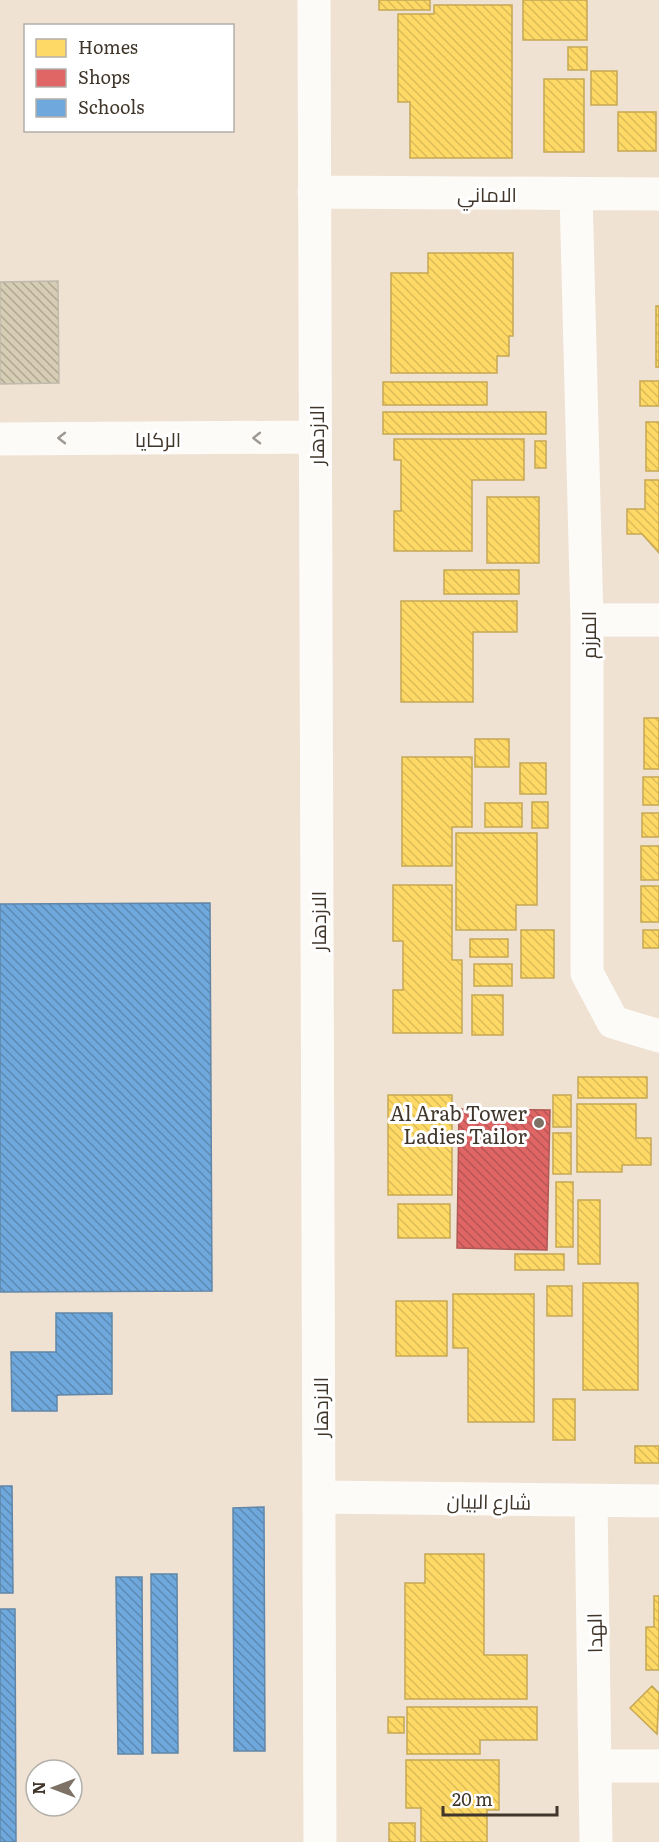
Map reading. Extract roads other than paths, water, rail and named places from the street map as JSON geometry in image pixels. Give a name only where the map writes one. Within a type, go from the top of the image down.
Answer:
[{"type":"street","name":"الازدهار","points":[[314,0],[320,1842]]},
{"type":"street","name":"الاماني","points":[[314,192],[659,194]]},
{"type":"street","name":"المرزم","points":[[576,194],[587,620],[586,973],[613,1022],[659,1036]]},
{"type":"street","name":"الركايا","points":[[0,439],[315,437]]},
{"type":"street","points":[[587,620],[659,620]]},
{"type":"street","name":"شارع البيان","points":[[319,1497],[659,1501]]},
{"type":"street","name":"الهدا","points":[[591,1501],[596,1842]]},
{"type":"street","points":[[596,1766],[659,1766]]},
{"type":"place","name":"Al Arab Tower Ladies Tailor","points":[[539,1123]]}]
